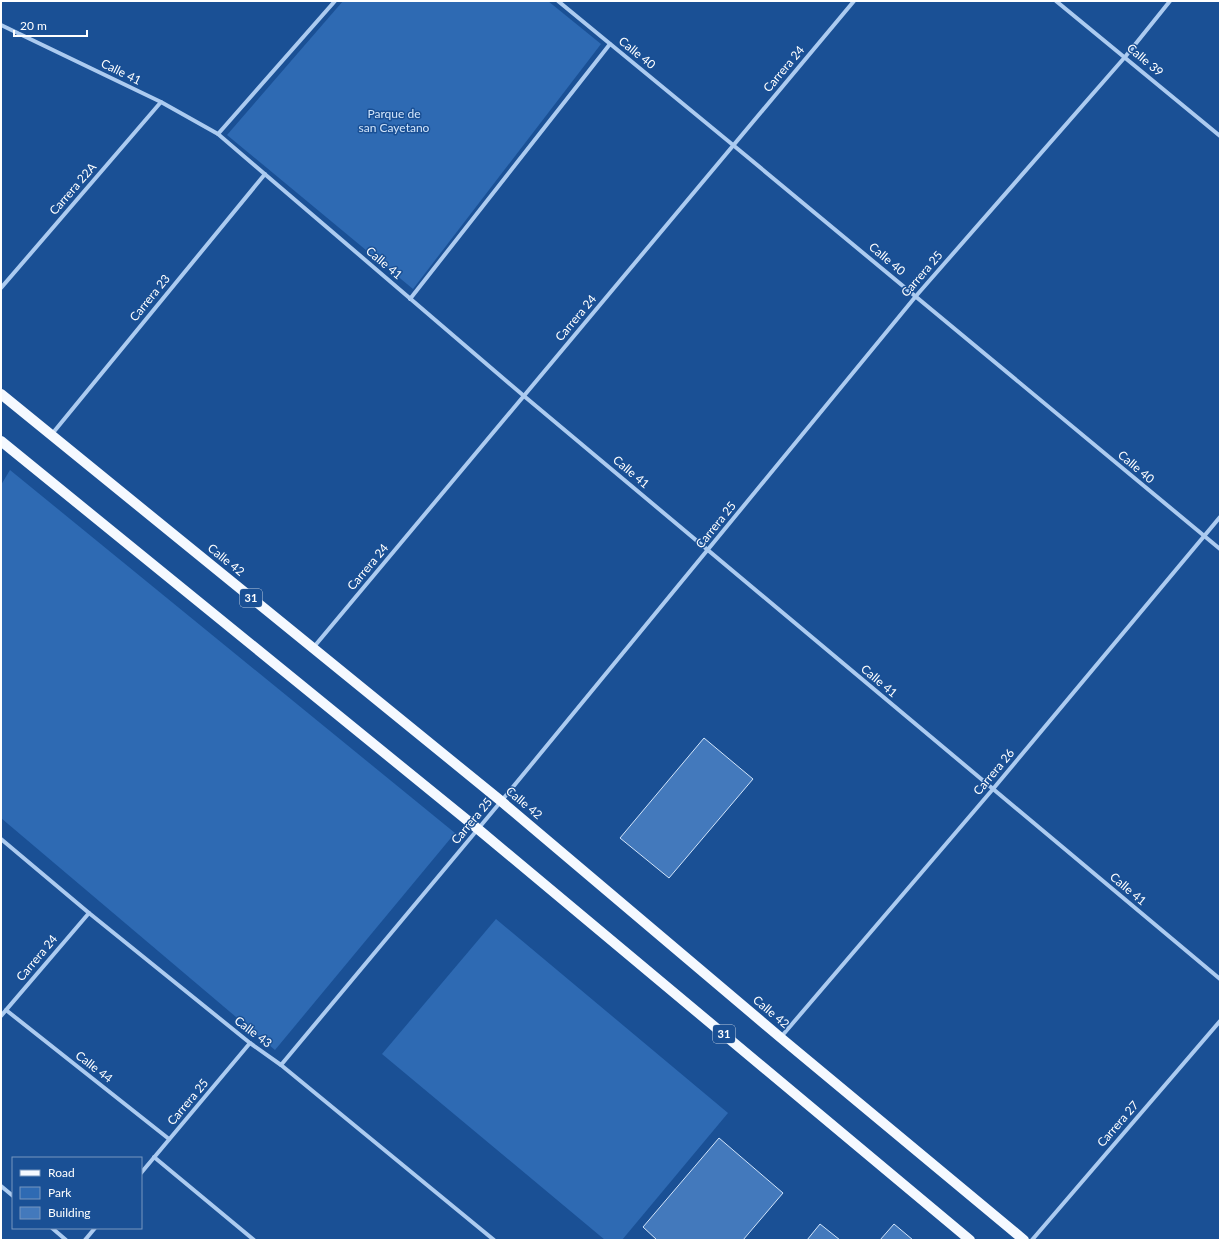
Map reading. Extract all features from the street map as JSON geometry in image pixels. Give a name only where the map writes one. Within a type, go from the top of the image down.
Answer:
[{"type":"main road","name":"Calle 42","points":[[1,394],[502,801],[781,1038],[1024,1240]]},
{"type":"main road","name":"31","points":[[1,441],[478,829],[970,1240]]},
{"type":"street","points":[[218,134],[335,1]]},
{"type":"street","name":"Calle 40","points":[[558,1],[1220,549]]},
{"type":"street","name":"Carrera 24","points":[[313,648],[854,1]]},
{"type":"street","name":"Calle 39","points":[[1056,1],[1220,136]]},
{"type":"street","name":"Carrera 25","points":[[281,1065],[502,801],[916,296],[1125,57],[1170,1]]},
{"type":"street","name":"Calle 41","points":[[1,25],[161,102],[218,134],[524,396],[1220,979]]},
{"type":"street","points":[[410,299],[610,44]]},
{"type":"street","name":"Carrera 22A","points":[[1,288],[161,102]]},
{"type":"street","name":"Carrera 23","points":[[51,435],[265,174]]},
{"type":"street","name":"Carrera 26","points":[[781,1038],[993,789],[1220,517]]},
{"type":"street","name":"Calle 43","points":[[1,839],[89,913],[250,1043],[281,1065],[494,1240]]},
{"type":"street","name":"Carrera 24","points":[[1,1016],[89,913]]},
{"type":"street","name":"Calle 44","points":[[6,1010],[169,1140]]},
{"type":"street","name":"Carrera 27","points":[[1032,1240],[1220,1020]]},
{"type":"street","name":"Carrera 25","points":[[142,1172],[250,1043]]},
{"type":"street","points":[[154,1157],[254,1240]]},
{"type":"street","points":[[1,1186],[12,1195]]},
{"type":"street","points":[[53,1229],[66,1240]]},
{"type":"street","points":[[85,1240],[94,1229]]},
{"type":"green space","name":"Parque de san Cayetano","points":[[343,1],[548,1],[601,44],[413,289],[227,135]]},
{"type":"green space","points":[[10,470],[455,833],[275,1050],[1,818],[1,485]]},
{"type":"green space","points":[[496,919],[728,1113],[622,1240],[605,1240],[382,1054]]},
{"type":"building","points":[[704,738],[753,779],[669,878],[620,838]]},
{"type":"building","points":[[719,1138],[783,1193],[743,1240],[657,1240],[643,1227]]},
{"type":"building","points":[[820,1224],[840,1240],[807,1240]]},
{"type":"building","points":[[894,1224],[913,1240],[880,1240]]}]
